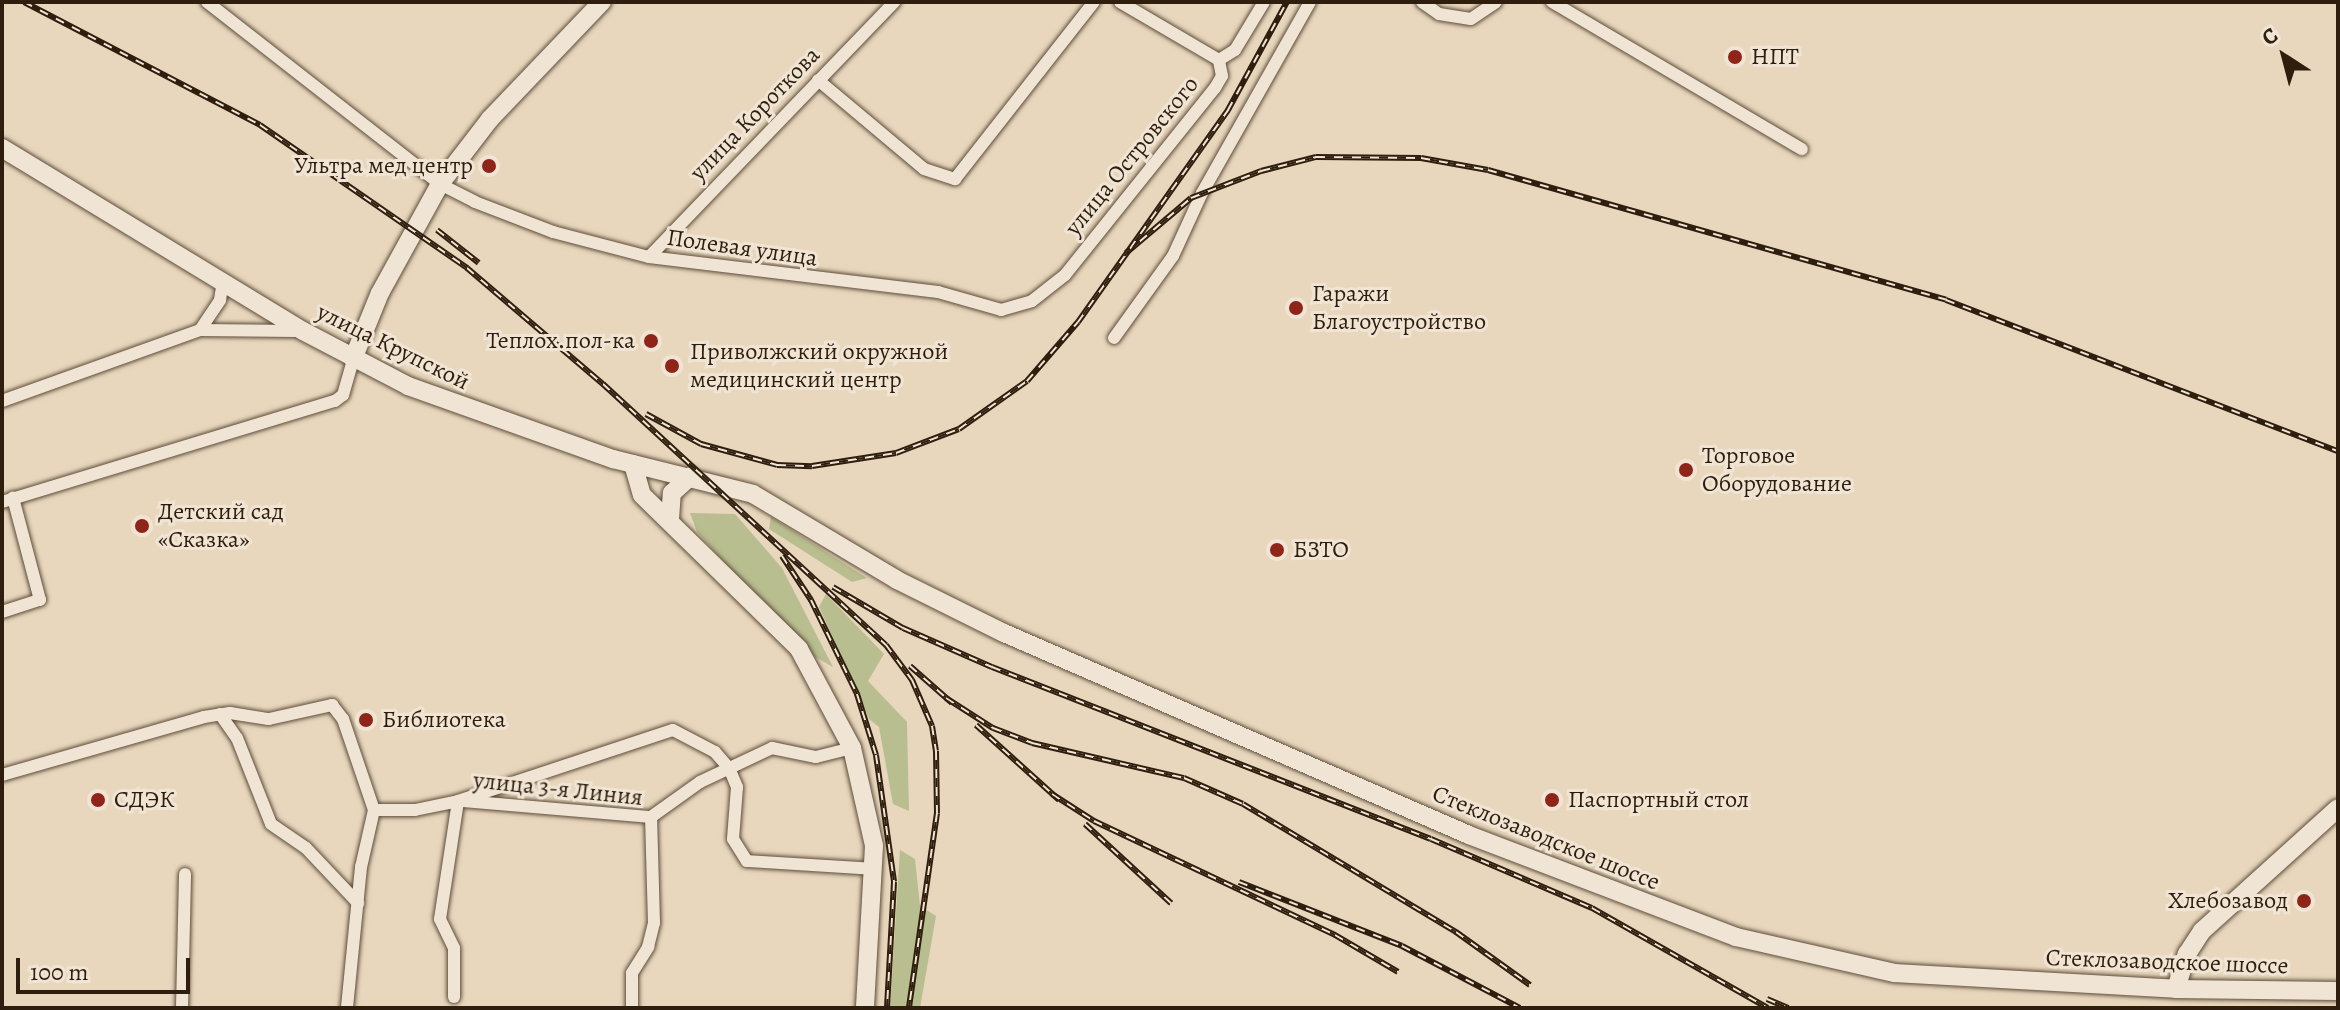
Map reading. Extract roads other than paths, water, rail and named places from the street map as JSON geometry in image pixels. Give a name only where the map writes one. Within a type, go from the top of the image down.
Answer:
[{"type":"main road","points":[[353,359],[380,293],[440,184],[490,119],[602,2]]},
{"type":"main road","name":"улица Крупской","points":[[2,148],[353,359],[465,410],[633,464],[743,490],[795,517]]},
{"type":"main road","points":[[633,464],[642,495],[670,519],[799,649],[852,748],[871,816],[874,869],[865,1008]]},
{"type":"main road","points":[[670,519],[672,493],[691,476]]},
{"type":"main road","name":"Стеклозаводское шоссе","points":[[795,517],[897,580],[1004,633],[1469,835],[1736,937],[1894,973],[2176,989],[2338,991]]},
{"type":"main road","points":[[2176,989],[2187,954],[2202,931],[2338,808]]},
{"type":"street","name":"Полевая улица","points":[[207,2],[440,184],[553,232],[649,257],[938,292],[1001,310],[1045,293]]},
{"type":"street","name":"улица Короткова","points":[[649,257],[894,2]]},
{"type":"street","points":[[818,80],[924,169],[955,179],[1094,2]]},
{"type":"street","points":[[1120,2],[1219,60]]},
{"type":"street","name":"улица Островского","points":[[1045,293],[1215,88],[1222,76],[1219,60],[1235,50],[1264,2]]},
{"type":"street","points":[[1114,338],[1173,256],[1202,193],[1310,2]]},
{"type":"street","points":[[1422,2],[1439,14],[1471,19],[1496,2]]},
{"type":"street","points":[[1552,2],[1802,149]]},
{"type":"street","points":[[200,330],[220,300],[223,280]]},
{"type":"street","points":[[2,401],[200,330],[303,331]]},
{"type":"street","points":[[2,612],[40,600],[7,500],[335,401],[343,395],[353,359]]},
{"type":"street","points":[[2,775],[220,714],[269,719],[325,705],[338,710],[374,810],[366,838],[347,1008]]},
{"type":"street","points":[[220,714],[237,738],[271,824],[306,848],[358,903]]},
{"type":"street","name":"улица 3-я Линия","points":[[374,810],[415,810],[458,801],[673,730],[715,752],[729,768]]},
{"type":"street","points":[[651,817],[729,768],[780,746],[816,757],[852,748]]},
{"type":"street","points":[[729,768],[737,787],[733,839],[747,861],[874,869]]},
{"type":"street","points":[[454,997],[454,948],[440,919],[458,801]]},
{"type":"street","name":"улица 3-я Линия","points":[[458,801],[651,817],[654,923],[648,947],[632,973],[632,1008]]},
{"type":"street","points":[[182,1008],[185,874]]},
{"type":"railway","points":[[24,2],[260,125],[467,268],[603,384],[886,645],[912,680],[932,726],[936,751],[937,813],[909,1008]]},
{"type":"railway","points":[[646,414],[701,444],[777,465],[812,466],[896,453],[959,429],[1027,381],[1078,322],[1228,110],[1287,2]]},
{"type":"railway","points":[[1126,253],[1191,198],[1261,171],[1316,157],[1421,158],[1488,170],[1946,300],[2338,451]]},
{"type":"railway","points":[[437,230],[479,263]]},
{"type":"railway","points":[[782,556],[811,600],[857,694],[876,755],[894,882],[887,1008]]},
{"type":"railway","points":[[833,587],[903,628],[992,667],[1431,839],[1592,908],[1768,1008]]},
{"type":"railway","points":[[910,666],[952,703]]},
{"type":"railway","points":[[946,698],[993,728],[1032,743],[1184,778],[1243,804],[1456,932],[1530,985]]},
{"type":"railway","points":[[976,725],[1059,800]]},
{"type":"railway","points":[[1052,794],[1094,821],[1335,935],[1398,972]]},
{"type":"railway","points":[[1085,824],[1171,903]]},
{"type":"railway","points":[[1239,882],[1402,946],[1520,1008]]},
{"type":"railway","points":[[1767,999],[1788,1008]]},
{"type":"place","name":"НПТ","points":[[1735,57]]},
{"type":"place","name":"Ультра мед центр","points":[[489,166]]},
{"type":"place","name":"Гаражи Благоустройство","points":[[1296,308]]},
{"type":"place","name":"Теплох.пол-ка","points":[[651,341]]},
{"type":"place","name":"Приволжский окружной медицинский центр","points":[[672,366]]},
{"type":"place","name":"Торговое Оборудование","points":[[1686,470]]},
{"type":"place","name":"Детский сад «Сказка»","points":[[142,526]]},
{"type":"place","name":"БЗТО","points":[[1277,550]]},
{"type":"place","name":"Библиотека","points":[[366,720]]},
{"type":"place","name":"СДЭК","points":[[98,800]]},
{"type":"place","name":"Паспортный стол","points":[[1552,800]]},
{"type":"place","name":"Хлебозавод","points":[[2304,901]]}]
